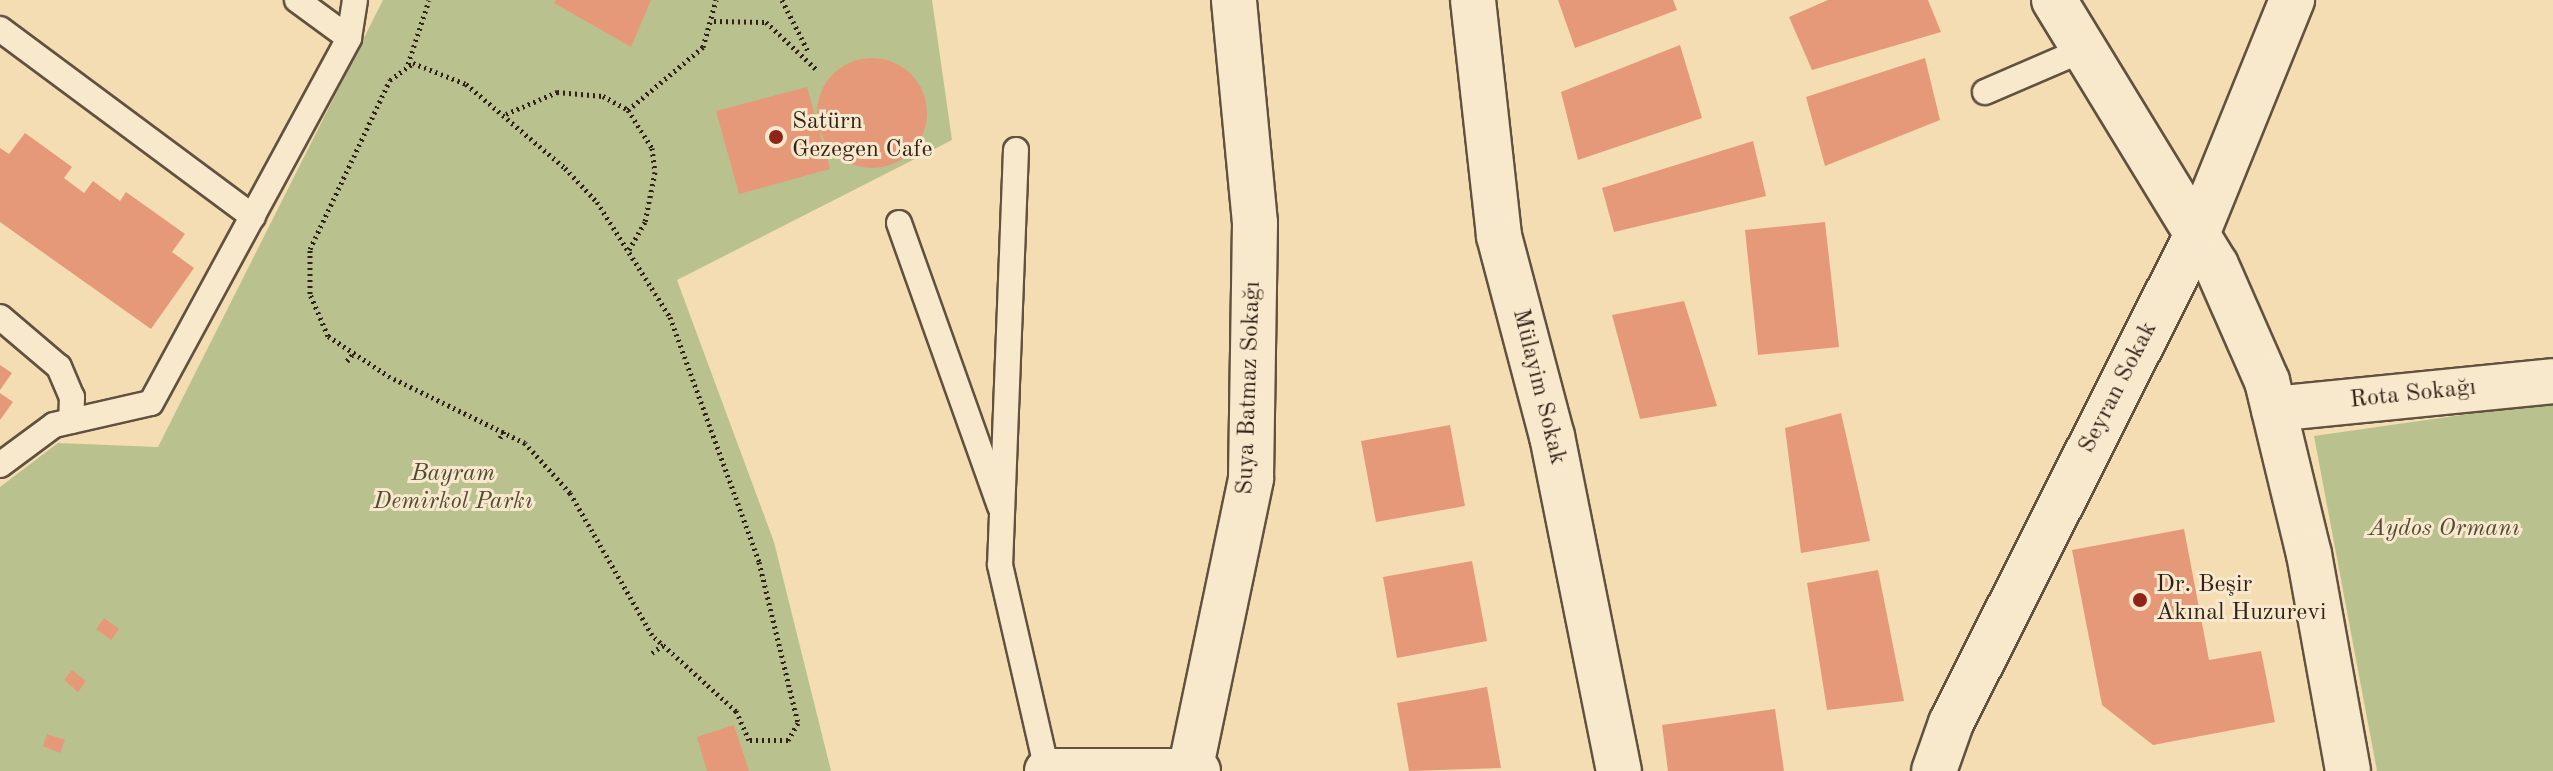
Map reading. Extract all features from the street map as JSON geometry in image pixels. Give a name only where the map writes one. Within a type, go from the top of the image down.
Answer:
[{"type":"street","name":"Suya Batmaz Sokağı","points":[[1193,770],[1251,478],[1255,223],[1234,0]]},
{"type":"street","name":"Mülayim Sokak","points":[[1473,0],[1499,236],[1552,436],[1619,771]]},
{"type":"street","points":[[2054,0],[2197,234],[2274,409],[2348,771]]},
{"type":"street","name":"Seyran Sokak","points":[[1934,771],[1951,723],[2197,234],[2292,0]]},
{"type":"street","name":"Rota Sokağı","points":[[2274,409],[2553,381]]},
{"type":"street","points":[[1047,771],[1193,770]]},
{"type":"lane","points":[[297,0],[349,38]]},
{"type":"lane","points":[[0,465],[26,439],[71,421],[151,403],[349,38],[355,0]]},
{"type":"lane","points":[[0,29],[253,217]]},
{"type":"lane","points":[[1985,92],[2085,49]]},
{"type":"lane","points":[[1016,150],[1000,565],[1047,771]]},
{"type":"lane","points":[[899,223],[1003,514]]},
{"type":"lane","points":[[0,317],[59,367],[72,397],[71,421]]},
{"type":"path","points":[[408,64],[445,71],[506,114],[597,202],[670,317],[751,537],[798,723],[788,740],[749,740],[736,711],[663,645],[633,607],[570,493],[505,429],[353,354],[328,336],[310,294],[310,249],[390,80],[408,64],[429,0]]},
{"type":"path","points":[[628,110],[703,47],[714,21],[716,0]]},
{"type":"path","points":[[782,0],[818,71]]},
{"type":"path","points":[[714,21],[766,22],[813,62]]},
{"type":"path","points":[[506,114],[557,92],[603,96],[628,110],[652,148],[655,172],[645,222],[629,250]]},
{"type":"path","points":[[347,361],[353,354]]},
{"type":"path","points":[[500,438],[505,429]]},
{"type":"path","points":[[652,653],[663,645]]},
{"type":"green space","name":"Bayram Demirkol Parkı","points":[[383,0],[932,0],[952,140],[677,280],[774,542],[831,771],[0,771],[0,487],[58,443],[158,447]]},
{"type":"green space","name":"Aydos Ormanı","points":[[2553,402],[2553,771],[2377,771],[2314,436]]},
{"type":"building","points":[[556,0],[651,0],[631,47],[554,3]]},
{"type":"building","points":[[1558,0],[1673,0],[1677,10],[1575,48]]},
{"type":"building","points":[[1828,0],[1928,0],[1941,32],[1812,70],[1789,17]]},
{"type":"building","points":[[1680,45],[1702,118],[1578,160],[1561,92]]},
{"type":"building","points":[[872,58],[893,63],[911,74],[922,92],[927,113],[922,134],[911,152],[893,163],[872,168],[851,163],[833,152],[822,134],[817,113],[822,92],[833,74],[851,63]]},
{"type":"building","points":[[1925,58],[1940,120],[1825,166],[1806,97]]},
{"type":"building","points":[[807,87],[830,169],[739,194],[716,111]]},
{"type":"building","points":[[25,133],[72,167],[64,178],[84,193],[93,181],[120,201],[126,192],[185,234],[172,252],[194,268],[151,329],[0,222],[0,148],[9,154]]},
{"type":"building","points":[[1753,141],[1766,196],[1614,232],[1602,188]]},
{"type":"building","points":[[1825,222],[1839,347],[1758,355],[1745,230]]},
{"type":"building","points":[[1684,301],[1717,406],[1640,419],[1612,315]]},
{"type":"building","points":[[0,365],[12,373],[0,390]]},
{"type":"building","points":[[0,393],[13,402],[0,420]]},
{"type":"building","points":[[1841,413],[1870,541],[1801,553],[1785,428]]},
{"type":"building","points":[[1450,425],[1465,506],[1376,522],[1361,441]]},
{"type":"building","name":"Dr. Beşir Akınal Huzurevi","points":[[2184,529],[2209,660],[2261,651],[2275,722],[2153,745],[2102,705],[2072,550]]},
{"type":"building","points":[[1472,561],[1487,641],[1397,658],[1383,577]]},
{"type":"building","points":[[1878,570],[1904,701],[1827,710],[1807,583]]},
{"type":"building","points":[[104,618],[119,629],[111,640],[96,629]]},
{"type":"building","points":[[72,670],[86,681],[78,692],[64,680]]},
{"type":"building","points":[[1487,687],[1501,768],[1409,771],[1397,703]]},
{"type":"building","points":[[1775,709],[1784,771],[1668,771],[1662,725]]},
{"type":"building","points":[[734,725],[749,771],[707,771],[697,737]]},
{"type":"building","points":[[47,734],[65,740],[60,753],[43,746]]},
{"type":"place","name":"Satürn Gezegen Cafe","points":[[776,137]]},
{"type":"place","name":"Dr. Beşir Akınal Huzurevi","points":[[2140,600]]}]
